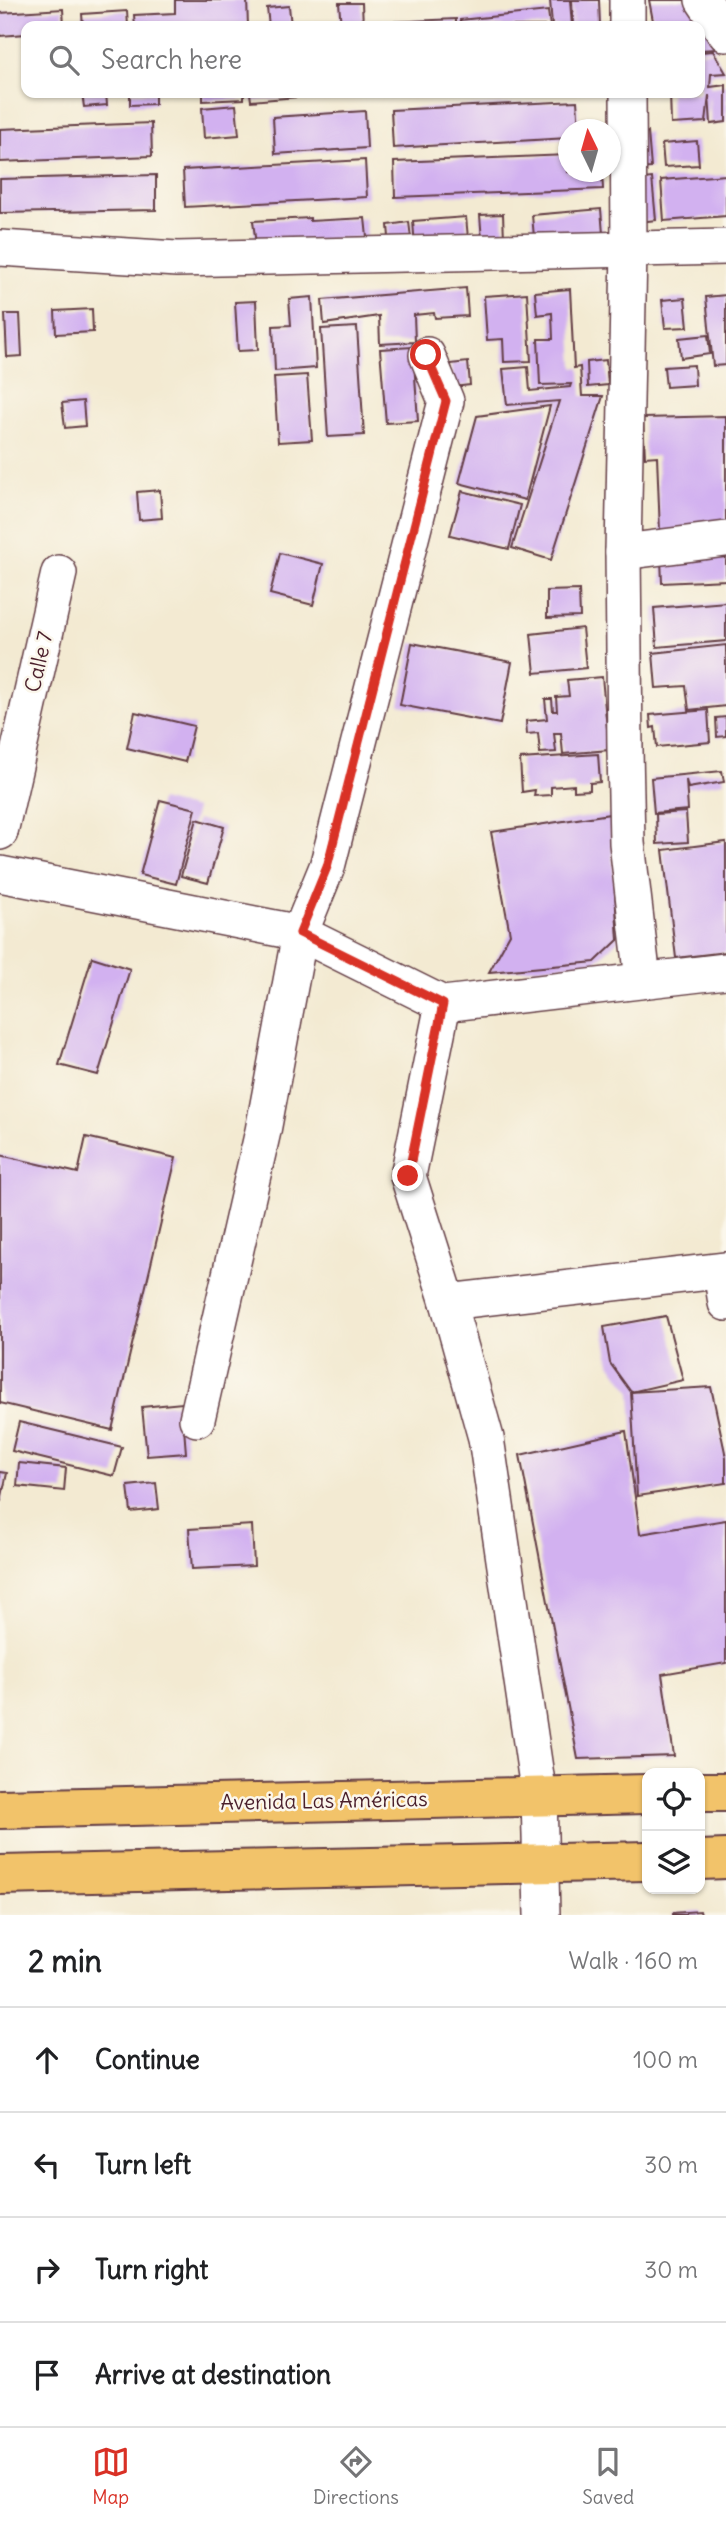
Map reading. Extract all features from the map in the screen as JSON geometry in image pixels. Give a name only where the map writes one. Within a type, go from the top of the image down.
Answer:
[{"type":"main road","points":[[705,1793],[726,1792]]},
{"type":"main road","name":"Avenida Las Américas","points":[[0,1809],[642,1794]]},
{"type":"main road","points":[[705,1860],[726,1859]]},
{"type":"main road","points":[[0,1875],[642,1861]]},
{"type":"street","points":[[627,0],[627,21]]},
{"type":"street","points":[[703,0],[726,34]]},
{"type":"street","points":[[628,98],[629,250],[623,552],[627,843],[643,980]]},
{"type":"street","points":[[0,248],[177,258],[726,247]]},
{"type":"street","points":[[197,1419],[263,1131],[300,933],[327,867],[446,401],[426,355]]},
{"type":"street","points":[[623,552],[726,539]]},
{"type":"street","name":"Calle 7","points":[[0,832],[59,573]]},
{"type":"street","points":[[0,874],[300,933],[443,1004],[726,971]]},
{"type":"street","points":[[443,1004],[408,1176],[448,1302],[486,1438],[539,1796],[542,1915]]},
{"type":"street","points":[[448,1302],[724,1281]]},
{"type":"building","points":[[175,0],[247,0],[248,21],[135,21],[134,15],[175,13]]},
{"type":"building","points":[[550,0],[570,0],[572,21],[552,21]]},
{"type":"building","points":[[572,0],[599,0],[600,21],[573,21]]},
{"type":"building","points":[[649,0],[691,0],[702,21],[653,21]]},
{"type":"building","points":[[339,3],[362,3],[363,21],[341,21]]},
{"type":"building","points":[[289,6],[290,21],[268,21],[267,8]]},
{"type":"building","points":[[63,9],[64,21],[21,21],[21,34],[0,36],[0,13]]},
{"type":"building","points":[[127,11],[128,21],[83,21],[82,14]]},
{"type":"building","points":[[548,11],[549,21],[460,21]]},
{"type":"building","points":[[456,19],[456,21],[411,21]]},
{"type":"building","points":[[705,26],[717,49],[705,50]]},
{"type":"building","points":[[713,51],[726,73],[711,74],[710,87],[726,85],[726,122],[711,124],[709,95],[706,122],[671,124],[670,98],[705,98],[705,52]]},
{"type":"building","points":[[83,98],[106,98],[107,105],[84,107]]},
{"type":"building","points":[[130,98],[155,98],[155,104],[130,105]]},
{"type":"building","points":[[203,98],[244,98],[244,99],[203,101]]},
{"type":"building","points":[[251,98],[286,98],[251,101]]},
{"type":"building","points":[[577,101],[578,119],[558,119],[558,139],[393,148],[391,110]]},
{"type":"building","points":[[236,105],[239,135],[204,138],[202,108]]},
{"type":"building","points":[[365,111],[367,148],[275,154],[273,117]]},
{"type":"building","points":[[151,123],[152,156],[0,162],[0,129]]},
{"type":"building","points":[[648,132],[651,168],[635,169],[632,134]]},
{"type":"building","points":[[697,141],[699,165],[664,167],[662,144]]},
{"type":"building","points":[[558,155],[558,182],[603,182],[603,189],[395,197],[394,162]]},
{"type":"building","points":[[365,160],[367,197],[185,207],[183,170]]},
{"type":"building","points":[[156,175],[156,210],[0,213],[0,179]]},
{"type":"building","points":[[726,175],[726,216],[664,221],[661,180]]},
{"type":"building","points":[[652,178],[656,220],[639,222],[634,180]]},
{"type":"building","points":[[601,209],[603,234],[534,237],[532,215]]},
{"type":"building","points":[[503,214],[504,239],[482,240],[480,215]]},
{"type":"building","points":[[466,217],[468,238],[415,247],[413,221]]},
{"type":"building","points":[[310,218],[310,221],[365,218],[367,237],[256,245],[253,221]]},
{"type":"building","points":[[409,222],[412,246],[390,249],[388,225]]},
{"type":"building","points":[[466,288],[468,316],[435,318],[434,313],[414,315],[415,342],[380,344],[379,316],[324,324],[322,300]]},
{"type":"building","points":[[570,289],[574,368],[580,367],[582,396],[603,396],[551,560],[512,548],[559,401],[507,405],[503,369],[528,367],[530,391],[570,387],[571,384],[540,385],[538,339],[553,339],[552,313],[537,315],[535,292]]},
{"type":"building","points":[[527,293],[531,361],[504,362],[503,339],[487,340],[484,296]]},
{"type":"building","points":[[726,295],[726,365],[713,366],[706,297]]},
{"type":"building","points":[[312,297],[316,368],[275,371],[273,326],[291,325],[289,299]]},
{"type":"building","points":[[685,298],[688,327],[665,328],[662,300]]},
{"type":"building","points":[[256,301],[258,350],[238,351],[235,302]]},
{"type":"building","points":[[92,309],[93,332],[56,334],[55,311]]},
{"type":"building","points":[[5,314],[20,314],[22,356],[7,357]]},
{"type":"building","points":[[357,327],[364,435],[328,437],[321,329]]},
{"type":"building","points":[[708,335],[710,354],[681,358],[679,338]]},
{"type":"building","points":[[413,347],[418,421],[386,423],[380,349]]},
{"type":"building","points":[[606,360],[608,385],[588,387],[587,362]]},
{"type":"building","points":[[468,362],[470,385],[453,387],[451,364]]},
{"type":"building","points":[[694,365],[695,385],[666,387],[664,367]]},
{"type":"building","points":[[307,375],[312,440],[278,442],[274,377]]},
{"type":"building","points":[[83,401],[85,426],[65,428],[62,403]]},
{"type":"building","points":[[550,406],[525,500],[459,483],[477,416]]},
{"type":"building","points":[[726,416],[726,580],[662,583],[657,456],[645,457],[643,418]]},
{"type":"building","points":[[160,490],[162,518],[139,520],[137,492]]},
{"type":"building","points":[[462,491],[520,505],[509,549],[450,535]]},
{"type":"building","points":[[280,553],[323,564],[313,605],[270,594]]},
{"type":"building","points":[[579,590],[580,617],[547,618],[547,591]]},
{"type":"building","points":[[726,602],[726,641],[657,647],[654,608]]},
{"type":"building","points":[[582,628],[586,668],[535,673],[531,634]]},
{"type":"building","points":[[412,643],[512,662],[500,724],[400,705]]},
{"type":"building","points":[[726,645],[726,706],[689,710],[686,686],[656,688],[653,653]]},
{"type":"building","points":[[602,677],[609,750],[563,754],[561,733],[554,733],[556,752],[540,753],[538,733],[527,734],[526,721],[547,719],[545,699],[552,699],[553,711],[557,711],[556,697],[569,696],[567,680]]},
{"type":"building","points":[[708,710],[710,742],[657,747],[655,727],[651,728],[650,715]]},
{"type":"building","points":[[135,712],[194,726],[185,762],[127,748]]},
{"type":"building","points":[[726,717],[726,736],[717,737],[716,718]]},
{"type":"building","points":[[598,754],[600,782],[590,783],[590,790],[574,791],[574,785],[551,787],[551,795],[534,796],[535,790],[522,792],[520,759]]},
{"type":"building","points":[[722,771],[724,782],[688,788],[686,780],[688,810],[654,813],[651,778]]},
{"type":"building","points":[[160,800],[196,809],[176,884],[140,875]]},
{"type":"building","points":[[686,812],[688,842],[657,844],[656,814]]},
{"type":"building","points":[[610,814],[618,940],[595,962],[489,972],[510,934],[491,832]]},
{"type":"building","points":[[197,819],[224,827],[208,883],[181,876]]},
{"type":"building","points":[[726,842],[726,952],[676,958],[663,850]]},
{"type":"building","points":[[92,957],[130,969],[98,1075],[59,1065]]},
{"type":"building","points":[[86,1137],[176,1158],[112,1430],[0,1403],[0,1155],[78,1173]]},
{"type":"building","points":[[666,1316],[683,1380],[631,1392],[610,1363],[604,1327]]},
{"type":"building","points":[[711,1387],[726,1457],[726,1483],[637,1496],[631,1392]]},
{"type":"building","points":[[182,1403],[186,1453],[147,1456],[142,1407]]},
{"type":"building","points":[[19,1422],[122,1447],[114,1476],[12,1451]]},
{"type":"building","points":[[626,1431],[640,1534],[726,1520],[726,1663],[662,1674],[674,1756],[578,1759],[520,1455]]},
{"type":"building","points":[[19,1463],[66,1468],[64,1491],[17,1486]]},
{"type":"building","points":[[0,1472],[7,1473],[1,1501],[0,1501]]},
{"type":"building","points":[[156,1483],[159,1509],[131,1512],[128,1486]]},
{"type":"building","points":[[252,1525],[254,1566],[192,1569],[189,1529]]},
{"type":"building","points":[[700,1911],[701,1915],[673,1915],[673,1913]]},
{"type":"route","points":[[408,1176],[443,1004],[300,933],[327,867],[446,401],[426,355]]}]
